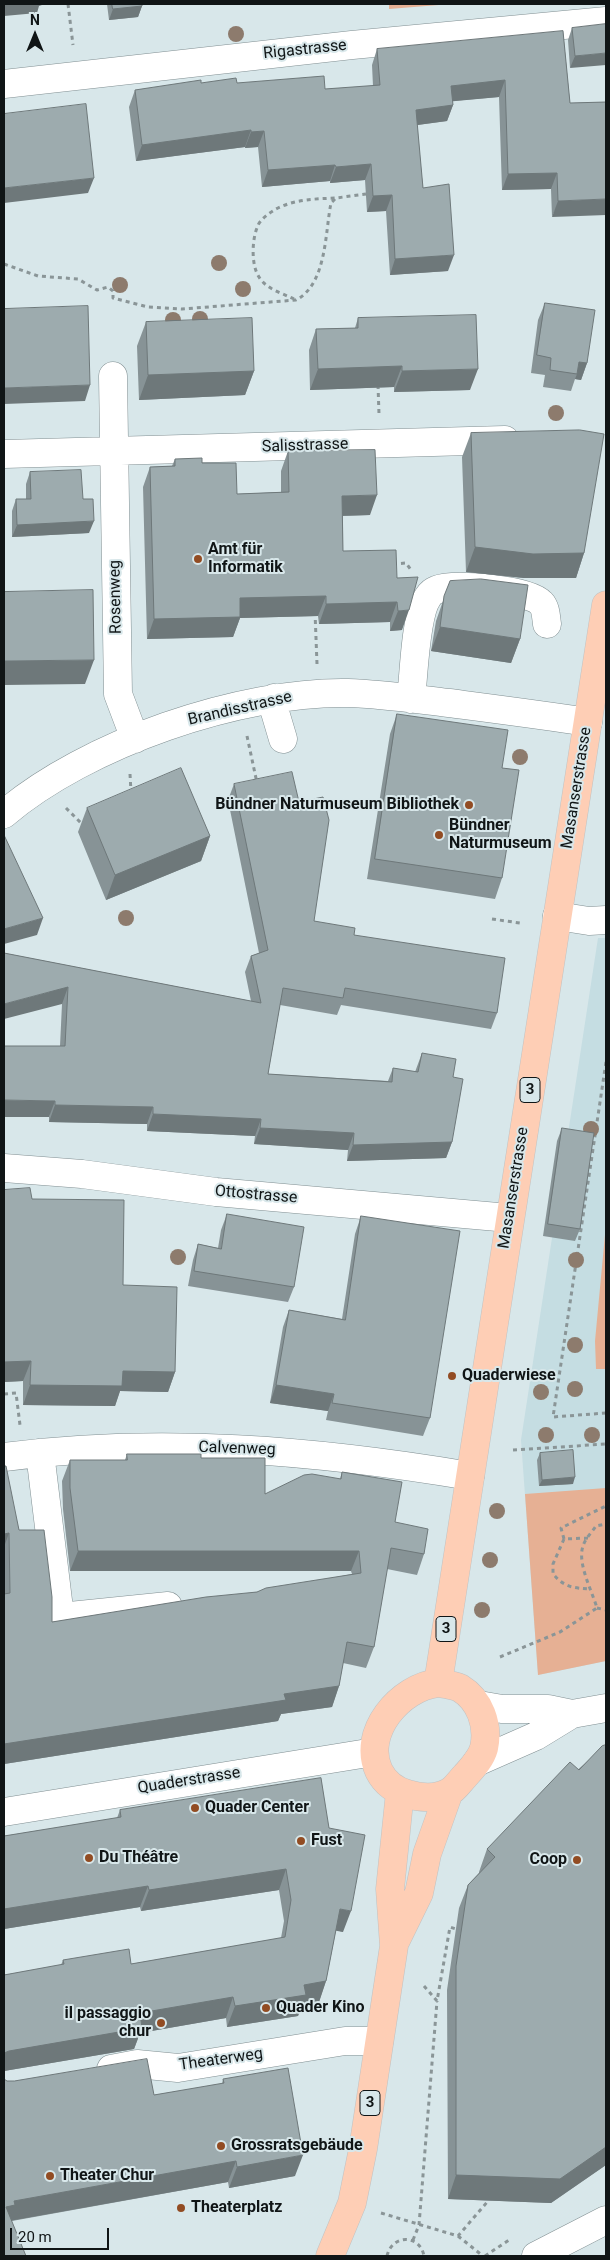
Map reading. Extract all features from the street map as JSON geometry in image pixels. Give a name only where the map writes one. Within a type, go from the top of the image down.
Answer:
[{"type":"main road","name":"Masanserstrasse","points":[[438,1683],[606,605]]},
{"type":"main road","points":[[438,1683],[458,1687],[473,1698],[479,1706],[485,1733],[484,1748],[477,1762],[449,1792],[438,1796],[419,1798],[400,1792],[388,1783],[379,1771],[374,1752],[377,1730],[408,1693],[427,1684],[438,1683]]},
{"type":"main road","name":"3","points":[[330,2256],[352,2203],[363,2149],[394,1946],[390,1889],[400,1792]]},
{"type":"main road","name":"3","points":[[394,1946],[418,1893],[427,1854],[449,1792]]},
{"type":"street","name":"Rigastrasse","points":[[4,84],[362,44],[606,21]]},
{"type":"street","name":"Rosenweg","points":[[113,376],[118,694],[135,738]]},
{"type":"street","name":"Salisstrasse","points":[[4,454],[534,440]]},
{"type":"street","points":[[411,699],[421,613],[427,598],[434,590],[459,586],[496,589],[526,595],[540,602],[546,612],[547,624]]},
{"type":"street","name":"Brandisstrasse","points":[[4,814],[64,772],[135,738],[203,714],[274,698],[348,693],[411,699],[588,722]]},
{"type":"street","points":[[274,698],[275,712],[283,738]]},
{"type":"street","points":[[558,916],[589,921],[606,920]]},
{"type":"street","name":"Ottostrasse","points":[[4,1168],[82,1174],[216,1192],[509,1218]]},
{"type":"street","name":"Calvenweg","points":[[22,1455],[144,1446],[280,1450],[362,1458],[470,1476]]},
{"type":"street","points":[[22,1455],[60,1617],[189,1603]]},
{"type":"street","points":[[479,1706],[502,1709],[548,1709],[572,1714]]},
{"type":"street","points":[[477,1762],[536,1736],[572,1714],[606,1708]]},
{"type":"street","name":"Quaderstrasse","points":[[4,1812],[374,1752]]},
{"type":"street","name":"Theaterweg","points":[[90,2072],[137,2064],[178,2068],[345,2041],[379,2041]]},
{"type":"street","points":[[536,2256],[593,2236]]},
{"type":"path","points":[[68,4],[76,76]]},
{"type":"path","points":[[296,300],[268,286],[258,276],[254,247],[257,227],[265,217],[276,209],[304,199],[336,198],[366,194]]},
{"type":"path","points":[[4,264],[38,276],[78,279],[97,290],[108,287],[113,291],[113,298],[148,307],[182,309],[296,300],[304,296],[315,282],[326,245],[331,202],[336,198]]},
{"type":"path","points":[[378,377],[379,444]]},
{"type":"path","points":[[388,564],[406,563],[427,598]]},
{"type":"path","points":[[315,605],[318,672]]},
{"type":"path","points":[[245,727],[257,784]]},
{"type":"path","points":[[130,772],[131,798]]},
{"type":"path","points":[[65,808],[85,826]]},
{"type":"path","points":[[492,919],[520,923]]},
{"type":"path","points":[[606,1062],[553,1417],[606,1413]]},
{"type":"path","points":[[4,1394],[16,1393],[22,1455]]},
{"type":"path","points":[[513,1450],[606,1444]]},
{"type":"path","points":[[591,1589],[573,1588],[561,1583],[553,1574],[553,1564],[564,1539],[561,1528],[606,1506]]},
{"type":"path","points":[[597,1608],[581,1564],[583,1546],[588,1538],[596,1526],[606,1524]]},
{"type":"path","points":[[564,1539],[588,1538]]},
{"type":"path","points":[[500,1657],[560,1632],[597,1608],[606,1610]]},
{"type":"path","points":[[412,2240],[419,2224],[437,2001],[450,1927],[456,1929]]},
{"type":"path","points":[[424,1986],[437,2001]]},
{"type":"path","points":[[458,2236],[488,2201]]},
{"type":"path","points":[[381,2213],[458,2236],[483,2256]]},
{"type":"path","points":[[387,2256],[392,2245],[403,2239],[412,2240],[420,2245],[424,2256]]},
{"type":"shaded area","points":[[389,4],[451,4],[389,9]]},
{"type":"shaded area","points":[[598,938],[606,938],[606,1661],[538,1675],[521,1440]]},
{"type":"shaded area","name":"Quaderwiese","points":[[606,1224],[606,1369],[596,1369],[595,1341]]},
{"type":"shaded area","points":[[606,1488],[606,1661],[538,1675],[525,1494]]},
{"type":"building","points":[[112,4],[142,4],[142,6],[113,9]]},
{"type":"building","points":[[606,24],[606,53],[575,56],[572,28]]},
{"type":"building","points":[[563,31],[570,103],[606,102],[606,199],[558,201],[557,173],[508,174],[505,80],[451,86],[453,105],[416,110],[423,188],[449,184],[454,255],[395,259],[392,195],[373,196],[371,164],[268,170],[264,131],[251,132],[251,130],[142,145],[135,90],[201,80],[201,83],[236,78],[237,83],[324,76],[325,89],[380,85],[377,49]]},
{"type":"building","points":[[86,104],[94,178],[4,188],[4,114]]},
{"type":"building","points":[[545,303],[595,310],[587,363],[579,362],[577,374],[550,370],[551,358],[537,355]]},
{"type":"building","points":[[88,306],[90,385],[4,388],[4,309]]},
{"type":"building","points":[[476,315],[478,369],[402,371],[402,366],[318,369],[316,329],[358,328],[358,318]]},
{"type":"building","points":[[252,318],[254,371],[148,375],[146,322]]},
{"type":"building","points":[[580,430],[604,434],[584,553],[533,554],[475,547],[471,433]]},
{"type":"building","points":[[375,450],[377,495],[342,496],[343,551],[396,550],[397,578],[418,577],[409,610],[398,611],[397,602],[326,604],[326,596],[240,598],[240,617],[154,619],[150,467],[175,466],[175,459],[202,458],[202,463],[236,463],[237,494],[289,492],[288,451]]},
{"type":"building","points":[[81,470],[83,499],[93,499],[94,521],[17,525],[16,499],[31,499],[30,472]]},
{"type":"building","points":[[481,579],[528,585],[520,639],[440,627],[444,596],[450,581]]},
{"type":"building","points":[[93,590],[94,660],[4,661],[4,592]]},
{"type":"building","name":"Bündner Naturmuseum","points":[[397,714],[508,730],[502,768],[519,770],[502,878],[375,859]]},
{"type":"building","points":[[181,768],[210,836],[115,875],[87,808]]},
{"type":"building","points":[[292,772],[299,802],[323,797],[329,820],[314,921],[355,928],[354,935],[505,958],[497,1013],[345,988],[343,998],[283,988],[268,1074],[392,1082],[393,1068],[418,1072],[422,1053],[456,1059],[453,1077],[463,1079],[452,1142],[353,1145],[354,1133],[260,1128],[261,1119],[153,1114],[153,1107],[55,1105],[55,1101],[4,1100],[4,1046],[65,1046],[68,987],[4,1004],[4,953],[261,1003],[251,956],[268,950],[234,784]]},
{"type":"building","points":[[4,835],[43,918],[4,929]]},
{"type":"building","points":[[562,1128],[594,1133],[580,1229],[548,1224]]},
{"type":"building","points":[[30,1188],[32,1199],[124,1200],[123,1285],[177,1287],[175,1372],[123,1371],[122,1386],[30,1385],[31,1361],[4,1362],[4,1190]]},
{"type":"building","points":[[227,1214],[304,1227],[294,1287],[194,1271],[198,1244],[221,1249]]},
{"type":"building","points":[[361,1216],[460,1231],[430,1418],[332,1403],[334,1394],[276,1385],[289,1310],[345,1320]]},
{"type":"building","points":[[573,1450],[575,1477],[542,1480],[540,1453]]},
{"type":"building","points":[[127,1454],[201,1454],[201,1458],[265,1458],[265,1494],[304,1475],[312,1474],[341,1479],[342,1472],[402,1482],[395,1522],[428,1529],[424,1554],[391,1548],[374,1647],[347,1642],[339,1686],[284,1694],[286,1700],[4,1744],[4,1594],[10,1593],[9,1533],[4,1534],[4,1466],[6,1466],[19,1530],[44,1530],[52,1597],[52,1622],[206,1597],[257,1592],[266,1588],[361,1573],[359,1551],[78,1551],[70,1488],[70,1460],[127,1460]]},
{"type":"building","points":[[606,1745],[606,2147],[560,2179],[456,2175],[456,1966],[468,1885],[495,1857],[487,1849],[570,1762],[579,1770],[602,1746]]},
{"type":"building","points":[[321,1778],[329,1828],[365,1835],[351,1911],[340,1909],[326,1981],[304,1985],[306,1995],[235,2006],[233,1997],[140,2013],[142,2028],[4,2053],[4,1975],[64,1964],[63,1960],[129,1949],[131,1964],[285,1937],[291,1900],[286,1869],[149,1890],[148,1886],[4,1909],[4,1836],[121,1817],[120,1810]]},
{"type":"building","points":[[147,2059],[154,2095],[224,2083],[223,2079],[288,2068],[303,2155],[237,2167],[236,2161],[14,2201],[15,2205],[6,2207],[26,2256],[4,2256],[4,2079],[14,2081]]},
{"type":"place","name":"Amt für Informatik","points":[[198,559]]},
{"type":"place","name":"Bündner Naturmuseum Bibliothek","points":[[469,805]]},
{"type":"place","name":"Bündner Naturmuseum","points":[[439,835]]},
{"type":"place","name":"Quaderwiese","points":[[452,1376]]},
{"type":"place","name":"Quader Center","points":[[195,1808]]},
{"type":"place","name":"Fust","points":[[301,1841]]},
{"type":"place","name":"Du Théâtre","points":[[89,1858]]},
{"type":"place","name":"Coop","points":[[577,1860]]},
{"type":"place","name":"Quader Kino","points":[[266,2008]]},
{"type":"place","name":"il passaggio chur","points":[[161,2023]]},
{"type":"place","name":"Grossratsgebäude","points":[[221,2146]]},
{"type":"place","name":"Theater Chur","points":[[50,2176]]},
{"type":"place","name":"Theaterplatz","points":[[181,2208]]}]
